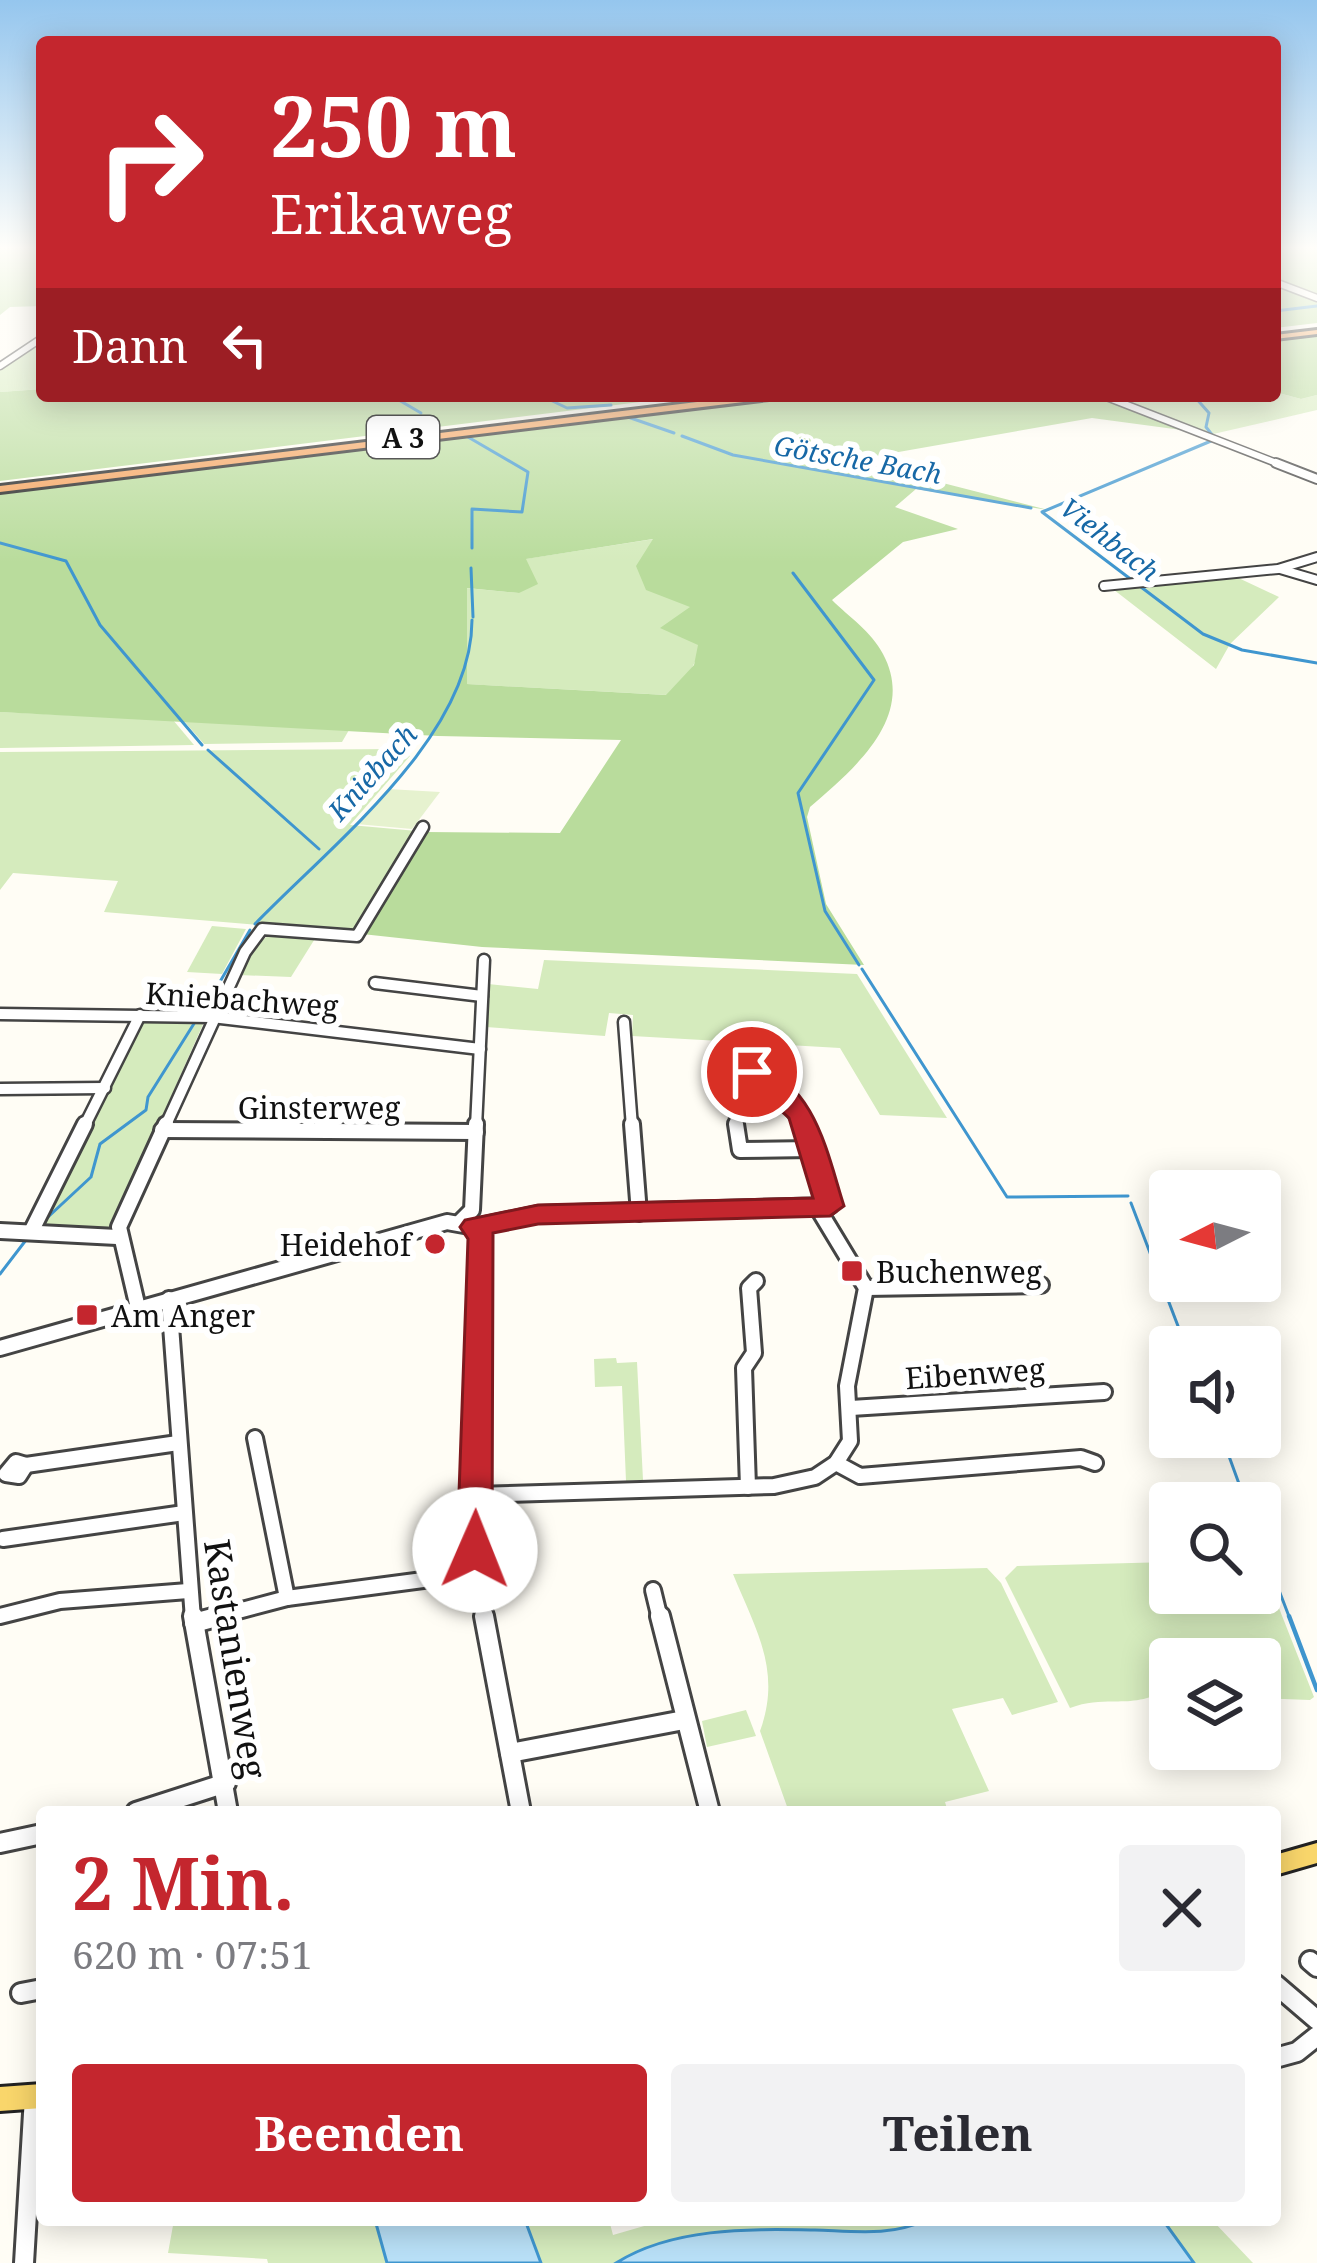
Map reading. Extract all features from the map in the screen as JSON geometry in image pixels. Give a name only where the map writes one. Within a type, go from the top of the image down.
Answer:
[{"type":"highway","name":"A 3","points":[[0,486],[676,402]]},
{"type":"highway","name":"A 3","points":[[0,486],[718,402]]},
{"type":"main road","points":[[1281,1863],[1317,1853]]},
{"type":"main road","points":[[0,2099],[36,2096]]},
{"type":"street","points":[[1119,402],[1317,479]]},
{"type":"street","points":[[1104,586],[1278,569],[1317,556]]},
{"type":"street","points":[[1278,569],[1317,580]]},
{"type":"street","points":[[138,1308],[117,1237],[212,1017],[262,929],[357,936],[423,827]]},
{"type":"street","points":[[468,1225],[484,960]]},
{"type":"street","points":[[375,983],[482,996]]},
{"type":"street","name":"Kniebachweg","points":[[0,1014],[212,1017],[480,1049]]},
{"type":"street","points":[[31,1232],[140,1015]]},
{"type":"street","points":[[624,1022],[639,1213]]},
{"type":"street","points":[[476,1495],[748,1487],[802,1482],[836,1463],[850,1441],[847,1386],[866,1288],[824,1207],[812,1149],[802,1118],[752,1072],[728,1070],[740,1150],[812,1149]]},
{"type":"street","points":[[0,1089],[104,1088]]},
{"type":"street","points":[[732,1092],[774,1090]]},
{"type":"street","name":"Ginsterweg","points":[[162,1130],[313,1135],[476,1132]]},
{"type":"street","points":[[0,1348],[429,1226],[468,1225],[512,1216],[824,1207]]},
{"type":"street","points":[[468,1225],[482,1239],[476,1573],[520,1806]]},
{"type":"street","points":[[0,1231],[117,1237]]},
{"type":"street","points":[[748,1487],[744,1368],[754,1353],[749,1288],[756,1281]]},
{"type":"street","points":[[866,1288],[1041,1285]]},
{"type":"street","name":"Kastanienweg","points":[[169,1299],[188,1591],[228,1806]]},
{"type":"street","name":"Eibenweg","points":[[850,1408],[1104,1392]]},
{"type":"street","points":[[255,1438],[287,1598]]},
{"type":"street","points":[[26,1466],[178,1443]]},
{"type":"street","points":[[836,1463],[860,1476],[1081,1458],[1096,1463]]},
{"type":"street","points":[[3,1538],[184,1513]]},
{"type":"street","points":[[194,1623],[287,1598],[476,1573]]},
{"type":"street","points":[[653,1590],[708,1806]]},
{"type":"street","points":[[0,1616],[60,1601],[188,1591]]},
{"type":"street","points":[[510,1753],[684,1720]]},
{"type":"street","points":[[155,1806],[226,1783]]},
{"type":"street","points":[[0,1843],[36,1835]]},
{"type":"street","points":[[1281,1989],[1317,2020]]},
{"type":"street","points":[[21,1993],[36,1990]]},
{"type":"street","points":[[1281,2056],[1298,2052],[1317,2036]]},
{"type":"street","points":[[24,2263],[36,2120]]},
{"type":"green space","points":[[24,353],[36,353],[36,389],[0,392],[0,368]]},
{"type":"green space","points":[[1281,353],[1317,353],[1317,395],[1301,399],[1281,394]]},
{"type":"green space","points":[[36,389],[36,402],[640,402],[0,481],[0,392]]},
{"type":"green space","points":[[1281,394],[1301,399],[1317,395],[1317,410],[1209,435],[1124,402],[1281,402]]},
{"type":"green space","points":[[741,402],[1116,402],[1189,431],[1092,418],[853,460],[1048,510],[916,489],[895,507],[958,529],[903,542],[832,600],[872,638],[891,677],[892,699],[876,740],[810,807],[807,817],[826,904],[864,965],[482,947],[362,934],[425,832],[560,833],[621,740],[438,736],[0,712],[0,491]],"holes":[[[653,539],[636,566],[646,590],[690,607],[660,628],[698,645],[694,665],[666,695],[467,684],[467,588],[519,593],[538,584],[526,559]]]},
{"type":"green space","points":[[654,539],[688,600],[698,634],[693,666],[667,695],[466,684],[466,588],[519,593],[525,559]]},
{"type":"green space","points":[[1230,574],[1279,597],[1230,644],[1216,669],[1109,586]]},
{"type":"green space","points":[[0,712],[173,720],[194,745],[0,748]]},
{"type":"green space","points":[[183,720],[349,730],[342,742],[204,744]]},
{"type":"green space","points":[[396,749],[410,756],[350,825],[417,831],[354,933],[104,912],[118,881],[13,873],[0,890],[0,752]]},
{"type":"green space","points":[[388,789],[440,792],[412,829],[356,824]]},
{"type":"green space","points":[[212,926],[246,929],[222,974],[187,972]]},
{"type":"green space","points":[[273,933],[316,937],[291,977],[239,975],[256,944]]},
{"type":"green space","points":[[544,960],[857,974],[947,1118],[880,1115],[840,1048],[632,1036],[633,1015],[609,1013],[605,1036],[486,1027],[488,984],[538,989]]},
{"type":"green space","points":[[145,1017],[204,1022],[113,1228],[102,1232],[47,1229],[41,1220]]},
{"type":"green space","points":[[616,1358],[617,1363],[637,1362],[643,1480],[626,1481],[622,1386],[595,1387],[594,1359]]},
{"type":"green space","points":[[1149,1563],[1149,1614],[1281,1613],[1314,1697],[1281,1699],[1281,1638],[1149,1638],[1149,1697],[1070,1708],[1005,1578],[1017,1566]]},
{"type":"green space","points":[[987,1568],[1001,1583],[1058,1702],[1012,1715],[1003,1698],[952,1709],[989,1791],[945,1802],[946,1806],[787,1806],[760,1731],[768,1689],[763,1651],[733,1574]]},
{"type":"green space","points":[[746,1710],[756,1736],[707,1747],[702,1721]]},
{"type":"green space","points":[[173,2226],[377,2226],[387,2263],[268,2263],[267,2259],[168,2253]]},
{"type":"green space","points":[[527,2226],[611,2226],[613,2235],[644,2226],[914,2226],[854,2232],[764,2232],[616,2263],[541,2263]]},
{"type":"green space","points":[[1167,2226],[1218,2226],[1253,2263],[1194,2263]]},
{"type":"water","points":[[377,2226],[527,2226],[541,2263],[387,2263]]},
{"type":"water","points":[[1167,2226],[1194,2263],[616,2263],[687,2236]]},
{"type":"waterway","name":"Kniebach","points":[[402,402],[421,413]]},
{"type":"waterway","name":"Götsche Bach","points":[[554,402],[567,408],[611,405]]},
{"type":"waterway","name":"Viehbach","points":[[1199,402],[1209,413],[1206,427],[1213,436]]},
{"type":"waterway","name":"Götsche Bach","points":[[625,416],[674,433]]},
{"type":"waterway","name":"Götsche Bach","points":[[682,436],[733,455],[1031,508]]},
{"type":"waterway","name":"Kniebach","points":[[468,437],[528,472],[522,512],[472,509],[472,548]]},
{"type":"waterway","name":"Viehbach","points":[[1211,441],[1042,512],[1203,634],[1242,650],[1317,663]]},
{"type":"waterway","points":[[0,543],[66,561],[100,625],[202,745]]},
{"type":"waterway","name":"Kniebach","points":[[471,568],[473,617]]},
{"type":"waterway","points":[[793,573],[874,680],[798,793],[825,911],[859,965]]},
{"type":"waterway","points":[[255,924],[357,824],[423,747],[449,706],[466,663],[472,620]]},
{"type":"waterway","points":[[208,750],[319,849]]},
{"type":"waterway","name":"Kniebach","points":[[203,1011],[250,930]]},
{"type":"waterway","points":[[862,969],[1007,1197],[1128,1196]]},
{"type":"waterway","name":"Kniebach","points":[[48,1217],[91,1177],[100,1144],[146,1110],[148,1097],[195,1022]]},
{"type":"waterway","points":[[1131,1203],[1178,1326]]},
{"type":"waterway","name":"Kniebach","points":[[0,1274],[26,1240]]},
{"type":"waterway","points":[[1230,1458],[1238,1482]]},
{"type":"waterway","points":[[1281,1596],[1290,1619]]},
{"type":"waterway","points":[[1289,1616],[1317,1690]]},
{"type":"place","name":"Heidehof","points":[[435,1244]]},
{"type":"place","name":"Buchenweg","points":[[852,1271]]},
{"type":"place","name":"Am Anger","points":[[87,1315]]},
{"type":"route","points":[[475,1550],[482,1288],[482,1239],[475,1227],[538,1214],[830,1206],[802,1118],[792,1102],[752,1072]]}]
